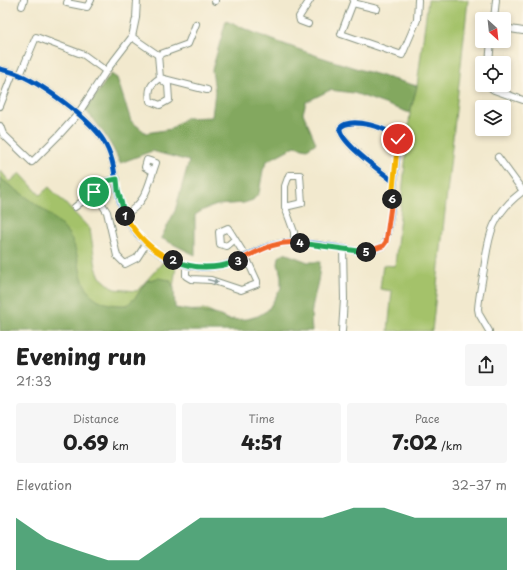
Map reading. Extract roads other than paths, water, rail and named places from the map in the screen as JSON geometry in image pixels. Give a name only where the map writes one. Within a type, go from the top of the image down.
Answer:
[{"type":"street","points":[[68,0],[67,3],[87,7],[91,0]]},
{"type":"street","points":[[0,126],[2,134],[32,162],[78,114],[106,71],[132,37],[138,0]]},
{"type":"street","points":[[308,24],[300,21],[299,17],[310,0]]},
{"type":"street","points":[[376,9],[354,2],[341,34],[402,55],[417,20],[418,0]]},
{"type":"street","points":[[495,12],[496,0]]},
{"type":"street","points":[[158,55],[188,44],[196,24]]},
{"type":"street","points":[[511,29],[523,31]]},
{"type":"street","points":[[20,75],[36,37],[84,55],[106,71]]},
{"type":"street","points":[[132,37],[158,55]]},
{"type":"street","points":[[158,55],[160,78],[207,90]]},
{"type":"street","points":[[0,69],[20,75],[78,114],[95,129],[112,157],[124,215],[146,244],[160,254],[186,266],[202,268],[218,266],[246,257],[268,246],[282,242],[294,242],[365,252],[383,246],[386,242],[394,182],[399,141],[396,136],[359,122],[342,125],[339,130],[347,143],[394,182]]},
{"type":"street","points":[[0,106],[13,73]]},
{"type":"street","points":[[500,92],[523,100]]},
{"type":"street","points":[[489,331],[478,309],[489,238],[499,214],[505,206],[523,191],[498,157]]},
{"type":"street","points":[[124,215],[135,209],[145,195],[150,185],[152,172]]},
{"type":"street","points":[[285,207],[302,203],[300,175],[289,175],[285,186],[285,207],[294,232],[294,242]]},
{"type":"street","points":[[76,207],[94,192],[102,182],[117,179]]},
{"type":"street","points":[[94,192],[107,212],[117,256],[125,264],[137,258],[146,244]]},
{"type":"street","points":[[186,266],[187,278],[211,280],[241,290],[257,283],[246,257],[234,240]]},
{"type":"street","points":[[342,331],[344,300],[343,248]]}]
